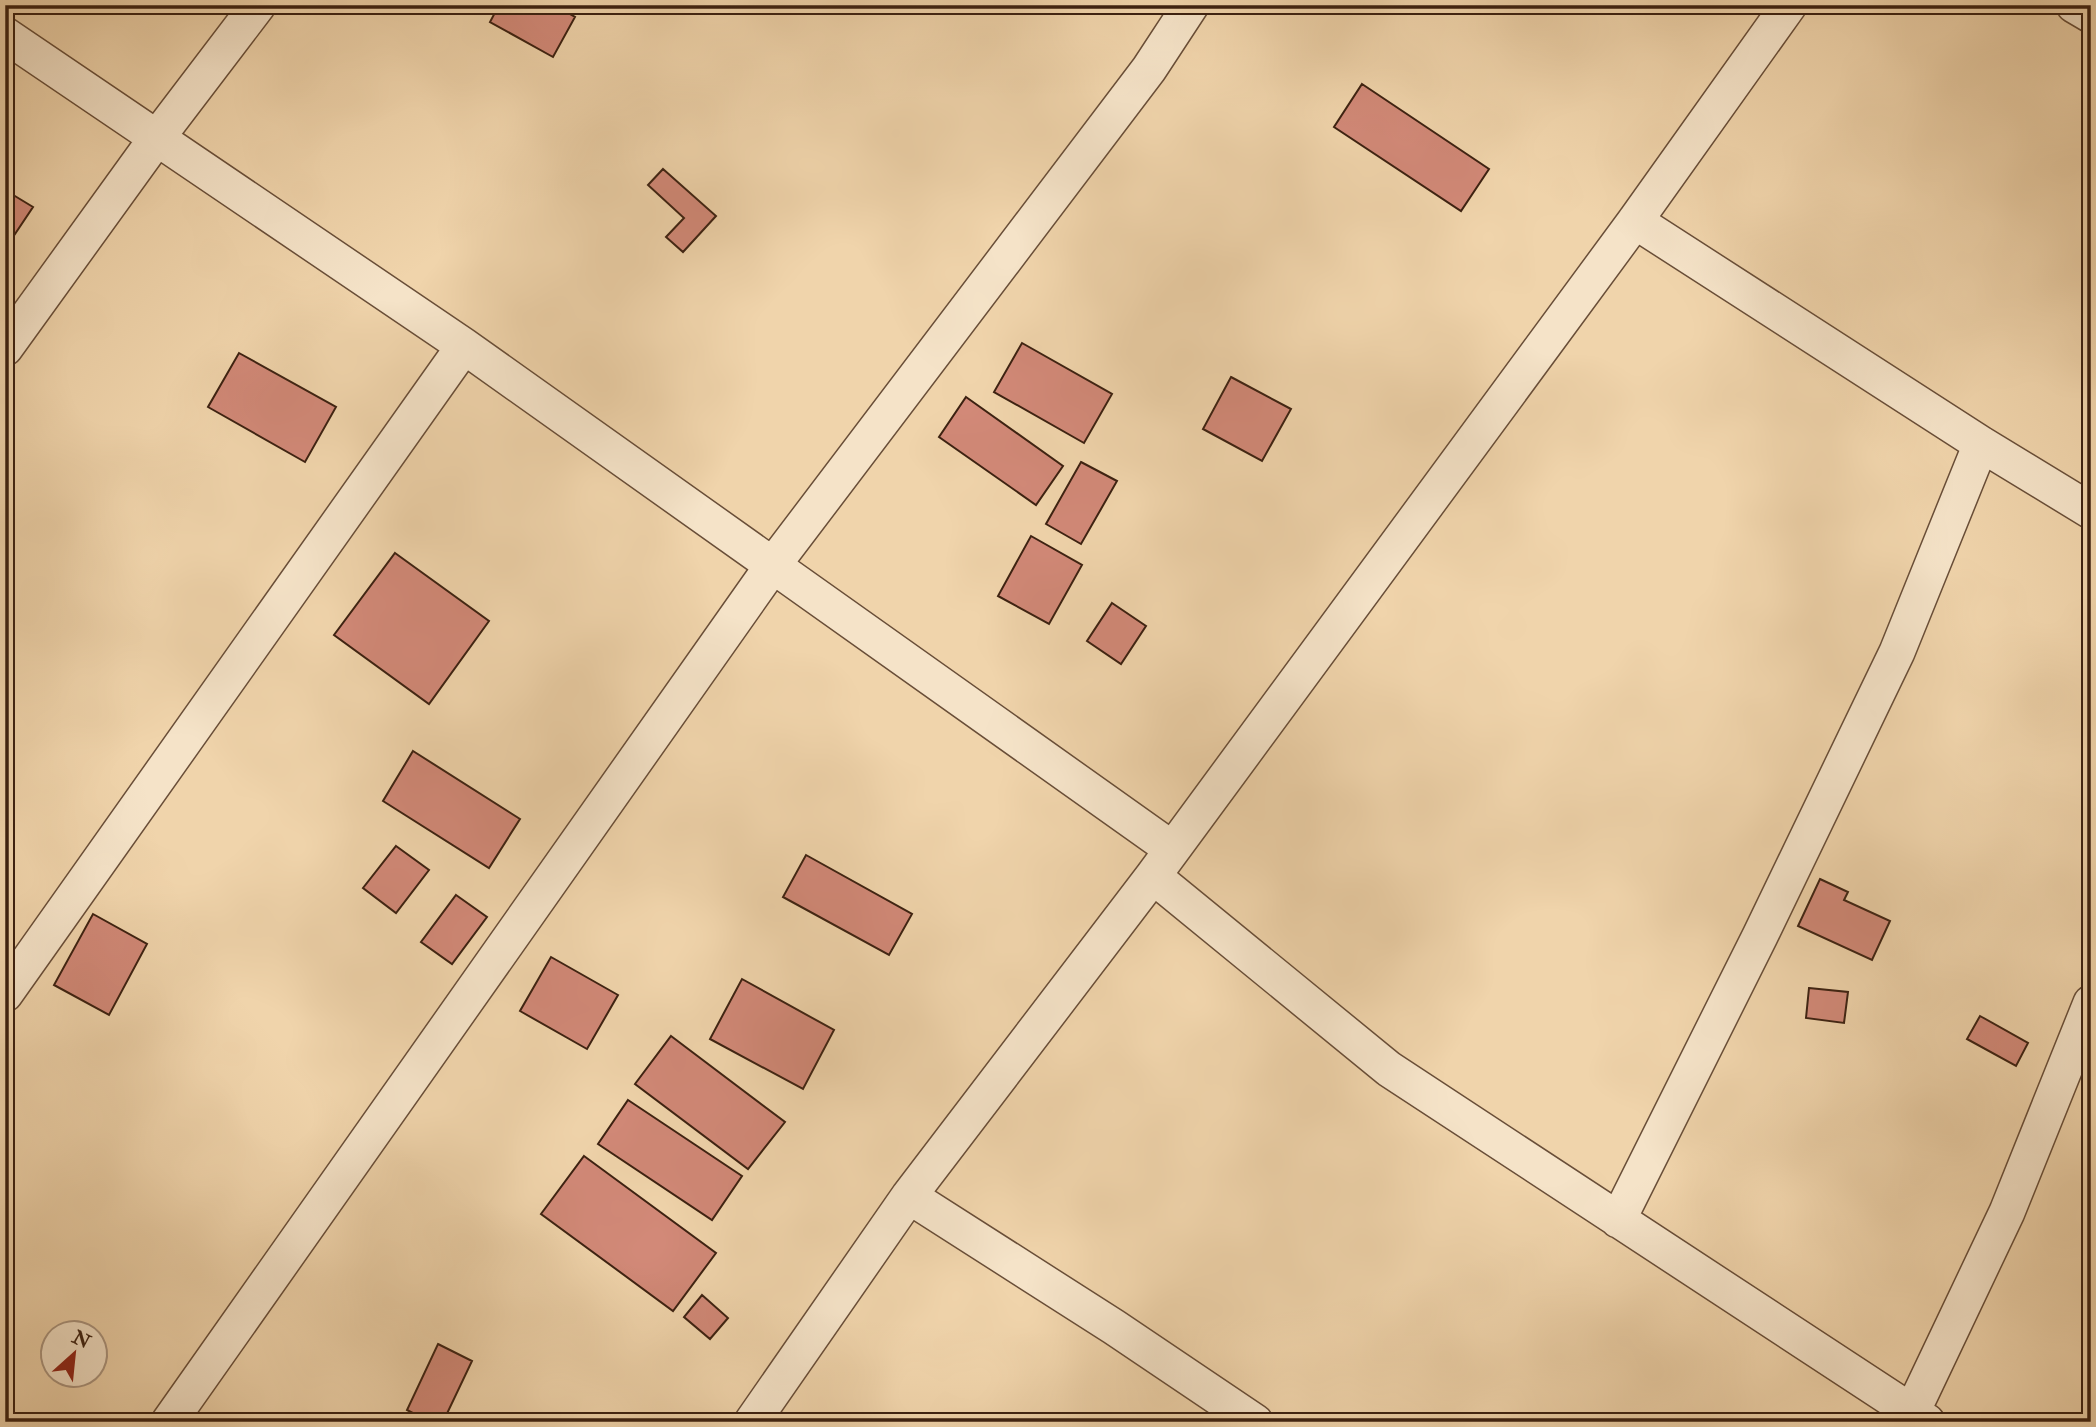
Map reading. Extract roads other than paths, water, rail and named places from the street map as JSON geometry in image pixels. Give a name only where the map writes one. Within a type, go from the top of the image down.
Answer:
[{"type":"street","points":[[5,348],[156,139],[258,5]]},
{"type":"street","points":[[169,1422],[773,565],[1149,69],[1191,5]]},
{"type":"street","points":[[752,1422],[909,1196],[1162,862],[1635,221],[1789,5]]},
{"type":"street","points":[[2074,5],[2091,15]]},
{"type":"street","points":[[5,35],[464,346],[773,565],[1162,862],[1389,1069],[1919,1417],[2007,1212],[2091,1003]]},
{"type":"street","points":[[1635,221],[1981,444],[2091,511]]},
{"type":"street","points":[[5,994],[464,346]]},
{"type":"street","points":[[1618,1220],[1760,936],[1897,652],[1981,444]]},
{"type":"street","points":[[909,1196],[1114,1327],[1255,1422]]}]
